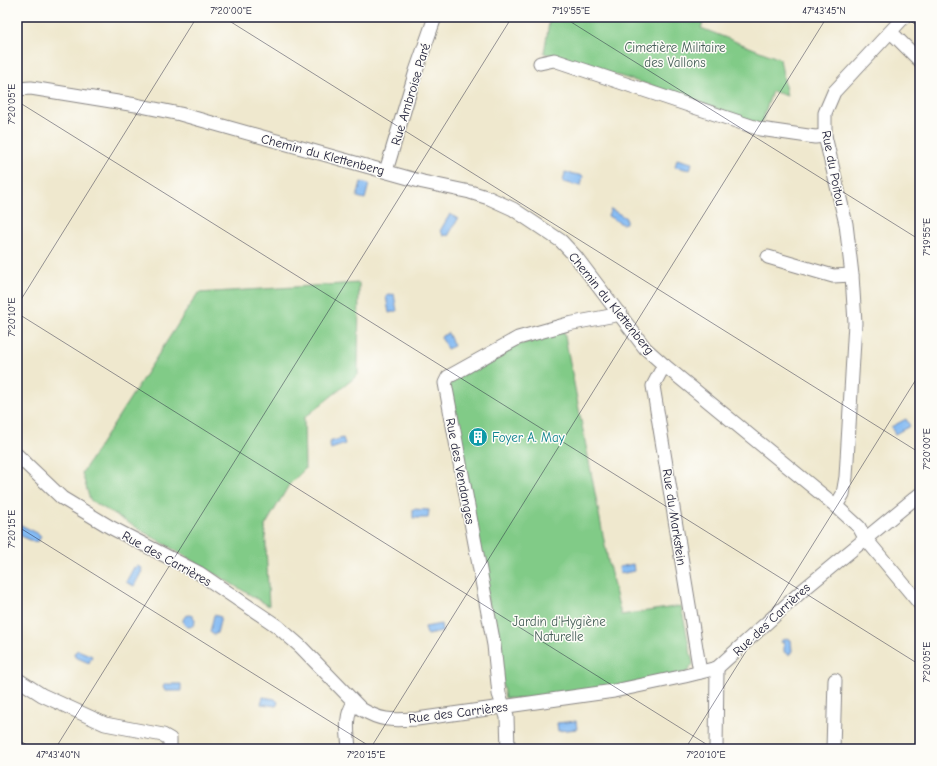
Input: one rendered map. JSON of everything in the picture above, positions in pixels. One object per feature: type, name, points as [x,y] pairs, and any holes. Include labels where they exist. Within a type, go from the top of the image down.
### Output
[{"type":"street","name":"Rue Ambroise Paré","points":[[386,171],[416,71],[435,17]]},
{"type":"street","name":"Rue du Poitou","points":[[836,506],[842,494],[846,477],[855,323],[852,274],[846,224],[825,136],[825,113],[834,92],[904,17]]},
{"type":"street","points":[[891,32],[920,61]]},
{"type":"street","points":[[540,64],[554,60],[760,129],[815,137],[825,136]]},
{"type":"street","name":"Chemin du Klettenberg","points":[[17,89],[31,88],[136,105],[180,114],[424,182],[476,194],[489,198],[512,209],[561,241],[576,257],[621,314],[645,348],[836,506],[859,527],[865,538],[920,604]]},
{"type":"street","points":[[768,257],[833,276],[852,274]]},
{"type":"street","name":"Rue des Vendanges","points":[[508,749],[507,717],[499,694],[494,645],[445,383],[448,377],[518,338],[568,324],[621,314]]},
{"type":"street","name":"Rue du Markstein","points":[[664,365],[653,386],[700,672]]},
{"type":"street","name":"Rue des Carrières","points":[[17,455],[62,498],[110,526],[200,573],[277,626],[300,646],[354,703],[369,714],[387,720],[417,719],[614,691],[717,668],[802,590],[920,494]]},
{"type":"street","points":[[716,749],[717,668]]},
{"type":"street","points":[[17,679],[42,694],[105,724],[163,735],[170,739],[170,749]]},
{"type":"street","points":[[833,749],[835,680]]},
{"type":"street","points":[[348,749],[347,715],[354,703]]},
{"type":"green space","name":"Cimetière Militaire des Vallons","points":[[550,17],[705,17],[701,28],[780,59],[787,96],[772,91],[761,125],[659,88],[544,53]]},
{"type":"green space","points":[[359,283],[358,375],[304,418],[305,469],[289,485],[265,526],[269,606],[90,500],[82,473],[198,293]]},
{"type":"green space","name":"Jardin d'Hygiène Naturelle","points":[[564,331],[608,561],[621,615],[681,606],[693,664],[687,672],[623,686],[526,699],[505,698],[449,385],[460,376],[511,347]]},
{"type":"water","points":[[677,159],[692,163],[690,170],[675,167]]},
{"type":"water","points":[[565,172],[583,176],[581,186],[563,182]]},
{"type":"water","points":[[361,182],[369,184],[365,199],[357,197]]},
{"type":"water","points":[[611,209],[626,218],[626,223],[622,224],[608,216]]},
{"type":"water","points":[[450,214],[458,219],[448,236],[443,236],[440,231]]},
{"type":"water","points":[[394,294],[397,311],[389,313],[386,296]]},
{"type":"water","points":[[448,333],[454,346],[447,349],[441,338]]},
{"type":"water","points":[[906,419],[910,426],[895,434],[891,427]]},
{"type":"water","points":[[343,438],[345,444],[331,449],[329,442]]},
{"type":"water","points":[[413,509],[429,510],[428,518],[413,518]]},
{"type":"water","points":[[21,525],[41,536],[38,542],[34,542],[17,534]]},
{"type":"water","points":[[633,564],[634,571],[620,574],[619,567]]},
{"type":"water","points":[[137,566],[142,568],[142,571],[134,586],[126,582],[134,567],[136,568]]},
{"type":"water","points":[[187,615],[191,615],[195,621],[191,627],[187,627],[183,623],[183,619]]},
{"type":"water","points":[[214,615],[221,617],[217,633],[214,635],[210,632]]},
{"type":"water","points":[[441,624],[442,632],[427,635],[425,627]]},
{"type":"water","points":[[788,638],[791,640],[792,651],[789,655],[784,652],[784,642],[781,642],[783,639]]},
{"type":"water","points":[[78,650],[92,656],[89,663],[75,657],[74,653]]},
{"type":"water","points":[[165,684],[181,684],[181,691],[165,691],[163,687]]},
{"type":"water","points":[[263,697],[275,699],[278,702],[277,705],[261,704]]},
{"type":"water","points":[[576,721],[577,729],[558,731],[557,723]]},
{"type":"place","name":"Foyer A. May","points":[[478,437]]}]
